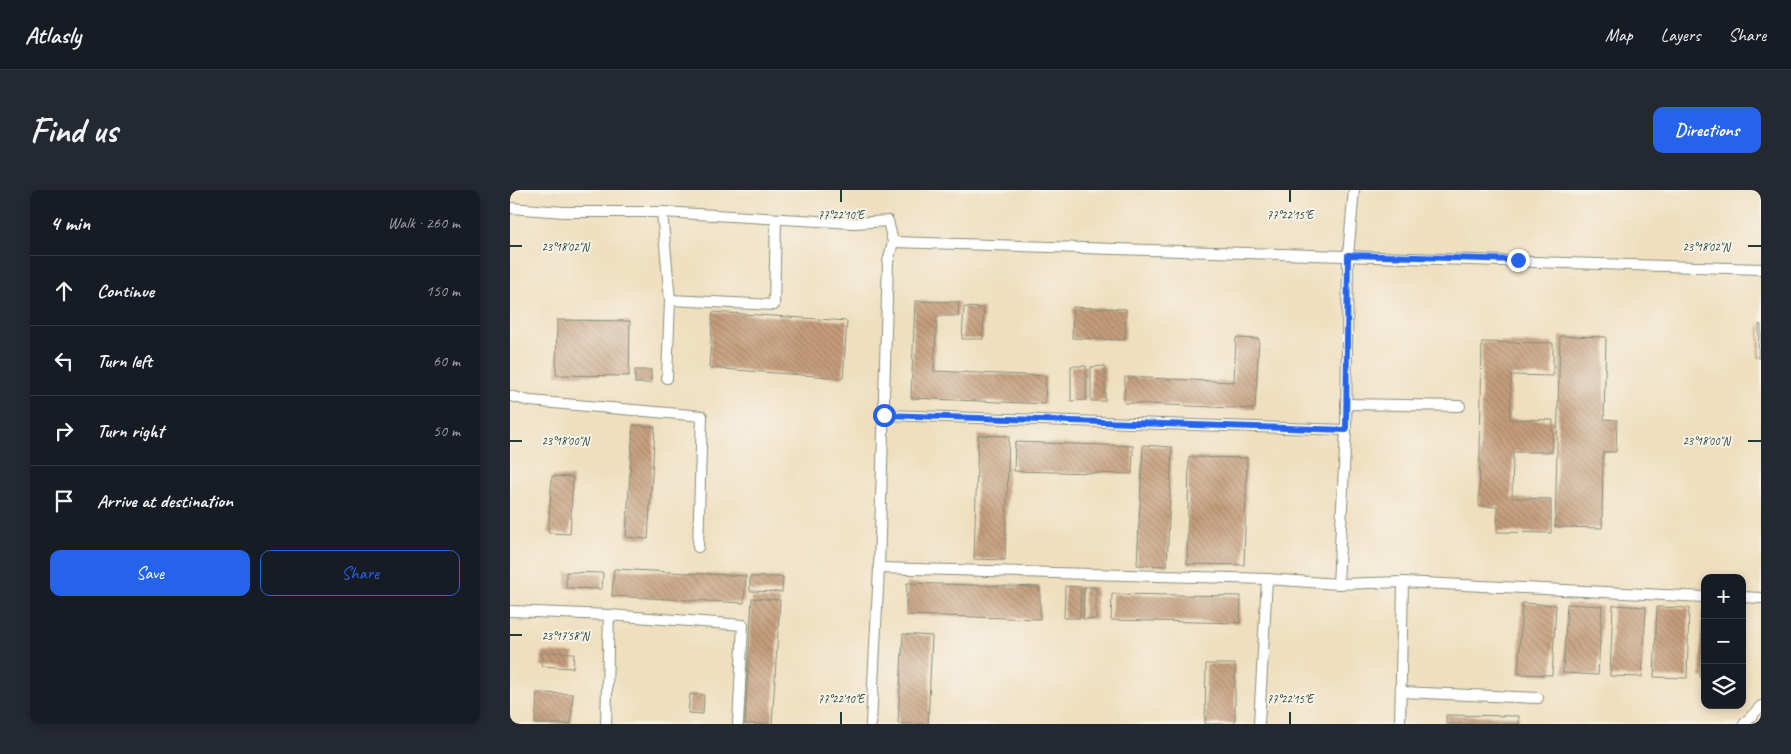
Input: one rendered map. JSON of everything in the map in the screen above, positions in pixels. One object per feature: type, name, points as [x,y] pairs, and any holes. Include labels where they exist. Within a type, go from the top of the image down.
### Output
[{"type":"lane","points":[[1338,584],[1346,430],[1348,255],[1354,190]]},
{"type":"lane","points":[[510,208],[564,212],[662,212],[854,223],[888,222],[893,242],[888,262],[879,568],[871,724]]},
{"type":"lane","points":[[662,212],[670,300],[667,378]]},
{"type":"lane","points":[[670,300],[774,306],[776,220]]},
{"type":"lane","points":[[893,242],[1761,269]]},
{"type":"lane","points":[[510,396],[530,401],[702,416],[698,547]]},
{"type":"lane","points":[[1346,404],[1460,406]]},
{"type":"lane","points":[[884,415],[1346,430]]},
{"type":"lane","points":[[879,568],[1267,579],[1338,584],[1403,582],[1701,597]]},
{"type":"lane","points":[[1258,724],[1267,579]]},
{"type":"lane","points":[[1400,724],[1403,582]]},
{"type":"lane","points":[[1746,597],[1761,598]]},
{"type":"lane","points":[[510,611],[609,615],[742,625],[738,724]]},
{"type":"lane","points":[[606,724],[609,615]]},
{"type":"lane","points":[[1401,692],[1538,698]]},
{"type":"lane","points":[[1744,724],[1761,706]]},
{"type":"building","points":[[915,301],[959,302],[958,316],[937,316],[934,371],[1046,376],[1045,404],[911,398]]},
{"type":"building","points":[[964,307],[984,308],[983,339],[962,339]]},
{"type":"building","points":[[1073,307],[1126,309],[1125,340],[1072,338]]},
{"type":"building","points":[[713,312],[847,321],[843,378],[709,368]]},
{"type":"building","points":[[557,320],[630,321],[629,376],[556,375]]},
{"type":"building","points":[[1759,324],[1761,325],[1761,358],[1758,358]]},
{"type":"building","points":[[1560,336],[1606,337],[1604,419],[1617,420],[1616,452],[1603,452],[1602,528],[1555,527]]},
{"type":"building","points":[[1236,338],[1259,339],[1255,409],[1124,403],[1125,377],[1234,382]]},
{"type":"building","points":[[1482,342],[1553,343],[1553,376],[1511,375],[1510,419],[1553,420],[1552,452],[1513,452],[1512,498],[1551,499],[1551,533],[1497,532],[1498,507],[1479,506]]},
{"type":"building","points":[[1071,366],[1086,366],[1086,400],[1071,401]]},
{"type":"building","points":[[1105,366],[1105,401],[1091,401],[1091,367]]},
{"type":"building","points":[[635,370],[651,370],[651,383],[635,383]]},
{"type":"building","points":[[633,425],[655,427],[648,539],[626,537]]},
{"type":"building","points":[[978,435],[1009,436],[1005,560],[974,559]]},
{"type":"building","points":[[1015,442],[1133,446],[1132,474],[1014,471]]},
{"type":"building","points":[[1143,445],[1172,447],[1167,566],[1137,565]]},
{"type":"building","points":[[1189,457],[1247,458],[1244,565],[1187,564]]},
{"type":"building","points":[[552,476],[573,477],[570,534],[548,533]]},
{"type":"building","points":[[614,569],[746,576],[744,603],[612,596]]},
{"type":"building","points":[[566,572],[603,573],[602,589],[566,588]]},
{"type":"building","points":[[750,577],[783,577],[782,592],[750,591]]},
{"type":"building","points":[[907,583],[1040,587],[1040,619],[906,615]]},
{"type":"building","points":[[1065,586],[1081,587],[1080,618],[1064,618]]},
{"type":"building","points":[[1084,587],[1096,587],[1096,619],[1083,619]]},
{"type":"building","points":[[1112,594],[1241,596],[1240,623],[1111,620]]},
{"type":"building","points":[[752,598],[780,600],[772,724],[745,724]]},
{"type":"building","points":[[1522,603],[1556,605],[1552,675],[1518,674]]},
{"type":"building","points":[[1567,604],[1602,606],[1598,675],[1563,673]]},
{"type":"building","points":[[1613,605],[1646,607],[1642,677],[1610,676]]},
{"type":"building","points":[[1657,607],[1689,608],[1687,678],[1654,677]]},
{"type":"building","points":[[903,634],[932,636],[928,724],[898,724]]},
{"type":"building","points":[[1701,644],[1701,677],[1700,677]]},
{"type":"building","points":[[542,652],[574,653],[573,668],[541,666]]},
{"type":"building","points":[[1206,664],[1235,664],[1235,724],[1205,724]]},
{"type":"building","points":[[537,693],[573,694],[571,724],[535,724]]},
{"type":"building","points":[[690,694],[704,695],[703,714],[688,713]]},
{"type":"building","points":[[1446,715],[1519,716],[1519,724],[1446,724]]},
{"type":"route","points":[[884,415],[1346,430],[1348,255],[1518,260]]}]
